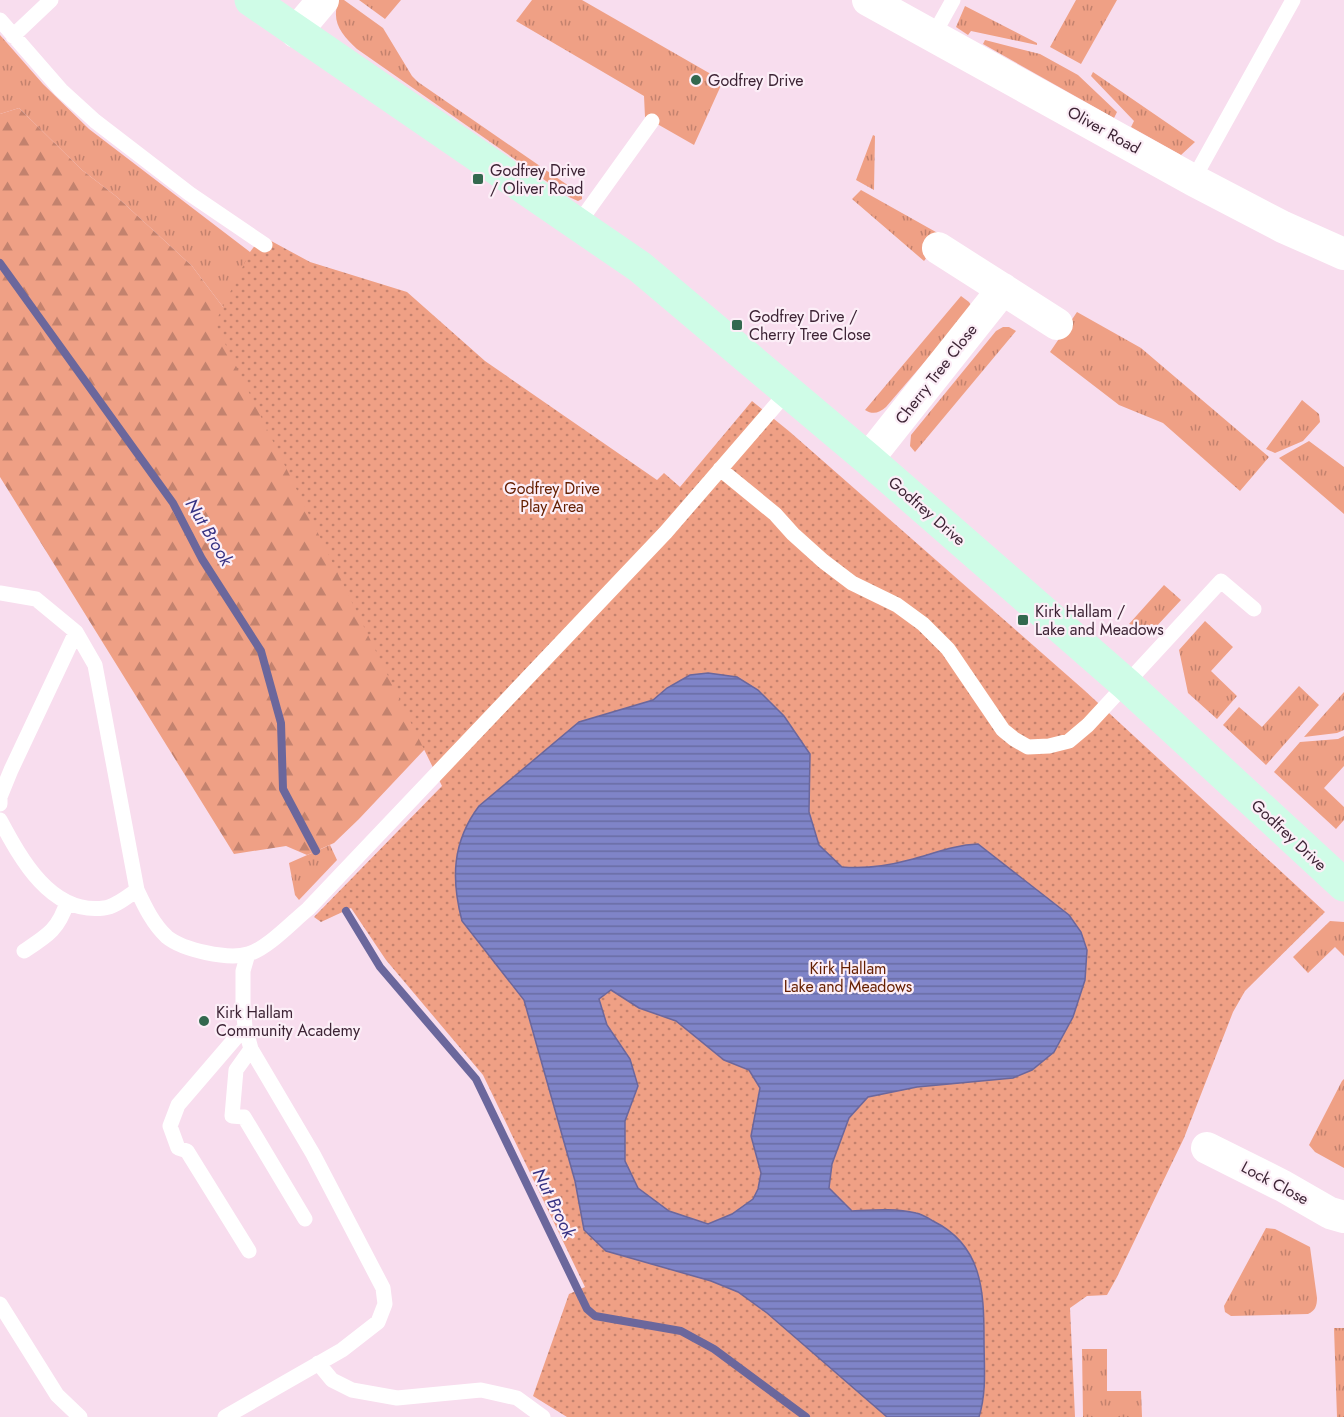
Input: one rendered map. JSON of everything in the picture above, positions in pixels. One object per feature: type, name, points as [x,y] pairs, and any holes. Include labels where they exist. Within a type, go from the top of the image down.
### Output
[{"type":"street","name":"Godfrey Drive","points":[[251,0],[640,267],[868,459],[1127,685],[1344,885]]},
{"type":"street","points":[[296,32],[323,0]]},
{"type":"street","name":"Oliver Road","points":[[867,0],[1193,180],[1344,254]]},
{"type":"street","points":[[938,248],[1057,324]]},
{"type":"street","name":"Cherry Tree Close","points":[[868,459],[1003,289]]},
{"type":"street","name":"Lock Close","points":[[1207,1148],[1330,1212],[1344,1217]]},
{"type":"lane","points":[[13,36],[51,0]]},
{"type":"lane","points":[[933,36],[953,0]]},
{"type":"lane","points":[[1193,180],[1293,0]]},
{"type":"lane","points":[[0,20],[61,90],[95,121],[190,194],[265,245]]},
{"type":"lane","points":[[578,224],[652,121]]},
{"type":"lane","points":[[0,593],[36,599],[76,632],[95,665],[137,890],[148,915],[169,938],[190,948],[218,955],[248,954],[265,945],[308,909],[666,532],[788,391]]},
{"type":"lane","points":[[720,469],[775,514],[823,561],[852,583],[897,605],[923,624],[948,649],[1003,730],[1028,747],[1049,746],[1069,741],[1088,725],[1221,581],[1254,609]]},
{"type":"lane","points":[[0,804],[0,797],[76,632]]},
{"type":"lane","points":[[0,820],[24,863],[43,885],[67,902],[89,908],[107,908],[137,890]]},
{"type":"lane","points":[[24,951],[50,935],[63,916],[67,902]]},
{"type":"lane","points":[[225,1417],[342,1350],[378,1322],[385,1304],[383,1288],[313,1154],[251,1049],[245,1027],[243,971],[248,954]]},
{"type":"lane","points":[[245,1027],[178,1105],[170,1126],[178,1148],[187,1151],[249,1251]]},
{"type":"lane","points":[[251,1049],[236,1070],[232,1116],[244,1117],[305,1219]]},
{"type":"lane","points":[[0,1304],[57,1395],[80,1417]]},
{"type":"lane","points":[[318,1363],[332,1380],[352,1390],[397,1398],[481,1390],[517,1398],[543,1417]]},
{"type":"green space","points":[[339,0],[344,0],[383,28],[418,82],[582,195],[582,199],[578,201],[569,197],[357,49],[339,28],[336,15]]},
{"type":"green space","points":[[359,0],[401,0],[385,19]]},
{"type":"green space","points":[[532,0],[582,0],[723,81],[694,145],[645,117],[644,96],[516,21]]},
{"type":"green space","points":[[1076,0],[1117,0],[1081,64],[1050,47]]},
{"type":"green space","points":[[965,6],[1037,45],[971,31],[968,35],[956,27]]},
{"type":"green space","points":[[0,35],[43,84],[89,129],[250,252],[286,292],[257,352],[192,266],[117,197],[82,170],[19,108],[0,114]]},
{"type":"green space","points":[[985,40],[1040,54],[1078,75],[1117,112],[1114,118],[983,44]]},
{"type":"green space","points":[[1093,72],[1195,142],[1181,155],[1131,127],[1134,121],[1091,76]]},
{"type":"green space","points":[[19,108],[82,170],[117,197],[192,266],[257,352],[457,715],[334,843],[307,855],[286,846],[234,854],[0,477],[0,114]]},
{"type":"green space","points":[[873,135],[875,136],[874,190],[856,180]]},
{"type":"green space","points":[[861,190],[943,236],[924,261],[852,199]]},
{"type":"green space","name":"Kirk Hallam Lake and Meadows","points":[[262,236],[310,262],[407,292],[485,361],[657,480],[664,473],[680,487],[752,401],[1084,690],[1325,912],[1245,991],[1233,1012],[1184,1138],[1117,1277],[1107,1295],[1087,1296],[1070,1308],[1075,1417],[567,1417],[533,1396],[569,1294],[585,1287],[483,1075],[386,960],[351,908],[321,922],[314,917],[442,786],[215,323],[250,252]]},
{"type":"green space","points":[[961,296],[969,302],[970,309],[886,407],[876,413],[865,410]]},
{"type":"green space","points":[[1077,312],[1141,348],[1269,457],[1240,491],[1163,423],[1119,405],[1050,352]]},
{"type":"green space","points":[[1003,327],[1016,331],[915,452],[910,446],[911,435],[996,331]]},
{"type":"green space","points":[[1302,400],[1319,414],[1320,422],[1303,441],[1275,453],[1266,449]]},
{"type":"green space","points":[[1309,441],[1344,467],[1344,514],[1279,458]]},
{"type":"green space","points":[[1164,585],[1181,600],[1154,629],[1129,624]]},
{"type":"green space","points":[[1205,621],[1233,647],[1211,671],[1237,696],[1217,719],[1188,693],[1179,650]]},
{"type":"green space","points":[[1299,686],[1319,705],[1266,765],[1223,725],[1239,707],[1262,727]]},
{"type":"green space","points":[[1344,692],[1344,730],[1304,737]]},
{"type":"green space","points":[[1344,736],[1344,766],[1324,788],[1344,807],[1344,820],[1336,829],[1274,772],[1300,742],[1338,739]]},
{"type":"green space","points":[[330,845],[337,860],[299,900],[295,895],[289,863]]},
{"type":"green space","points":[[1330,921],[1344,922],[1344,956],[1335,947],[1308,973],[1293,957]]},
{"type":"green space","points":[[1344,1079],[1344,1168],[1315,1152],[1309,1145]]},
{"type":"green space","points":[[1266,1228],[1275,1229],[1310,1247],[1317,1303],[1308,1314],[1231,1316],[1225,1312],[1224,1306]]},
{"type":"green space","points":[[1334,1328],[1344,1328],[1344,1417],[1337,1417]]},
{"type":"green space","points":[[1082,1349],[1107,1349],[1107,1391],[1141,1391],[1142,1417],[1083,1417]]},
{"type":"water","points":[[708,673],[737,677],[758,690],[784,716],[810,754],[809,812],[819,845],[842,867],[859,868],[884,865],[978,844],[1069,915],[1081,932],[1087,950],[1085,980],[1073,1017],[1054,1052],[1032,1070],[1013,1078],[917,1087],[868,1097],[849,1118],[832,1164],[829,1188],[852,1211],[892,1210],[920,1214],[949,1231],[962,1243],[971,1256],[981,1286],[984,1321],[983,1398],[979,1417],[887,1417],[767,1313],[738,1292],[711,1281],[606,1251],[584,1230],[575,1181],[524,1000],[462,921],[456,890],[456,861],[463,833],[479,806],[579,722],[653,700],[667,688],[690,675]],"holes":[[[611,990],[639,1008],[676,1021],[724,1060],[749,1070],[760,1088],[751,1136],[761,1173],[758,1189],[753,1199],[732,1214],[708,1224],[669,1211],[638,1188],[625,1161],[625,1121],[638,1086],[630,1059],[607,1025],[599,999]]]},
{"type":"waterway","name":"Nut Brook","points":[[0,263],[173,503],[202,559],[261,651],[281,723],[283,789],[316,851]]},
{"type":"waterway","name":"Nut Brook","points":[[346,911],[380,967],[476,1079],[587,1309],[595,1316],[681,1331],[714,1349],[806,1417]]},
{"type":"place","name":"Godfrey Drive","points":[[696,80]]},
{"type":"place","name":"Godfrey Drive / Oliver Road","points":[[478,179]]},
{"type":"place","name":"Godfrey Drive / Cherry Tree Close","points":[[737,325]]},
{"type":"place","name":"Kirk Hallam / Lake and Meadows","points":[[1023,620]]},
{"type":"place","name":"Kirk Hallam Community Academy","points":[[204,1021]]},
{"type":"park label","name":"Godfrey Drive Play Area","points":[[552,497]]}]
